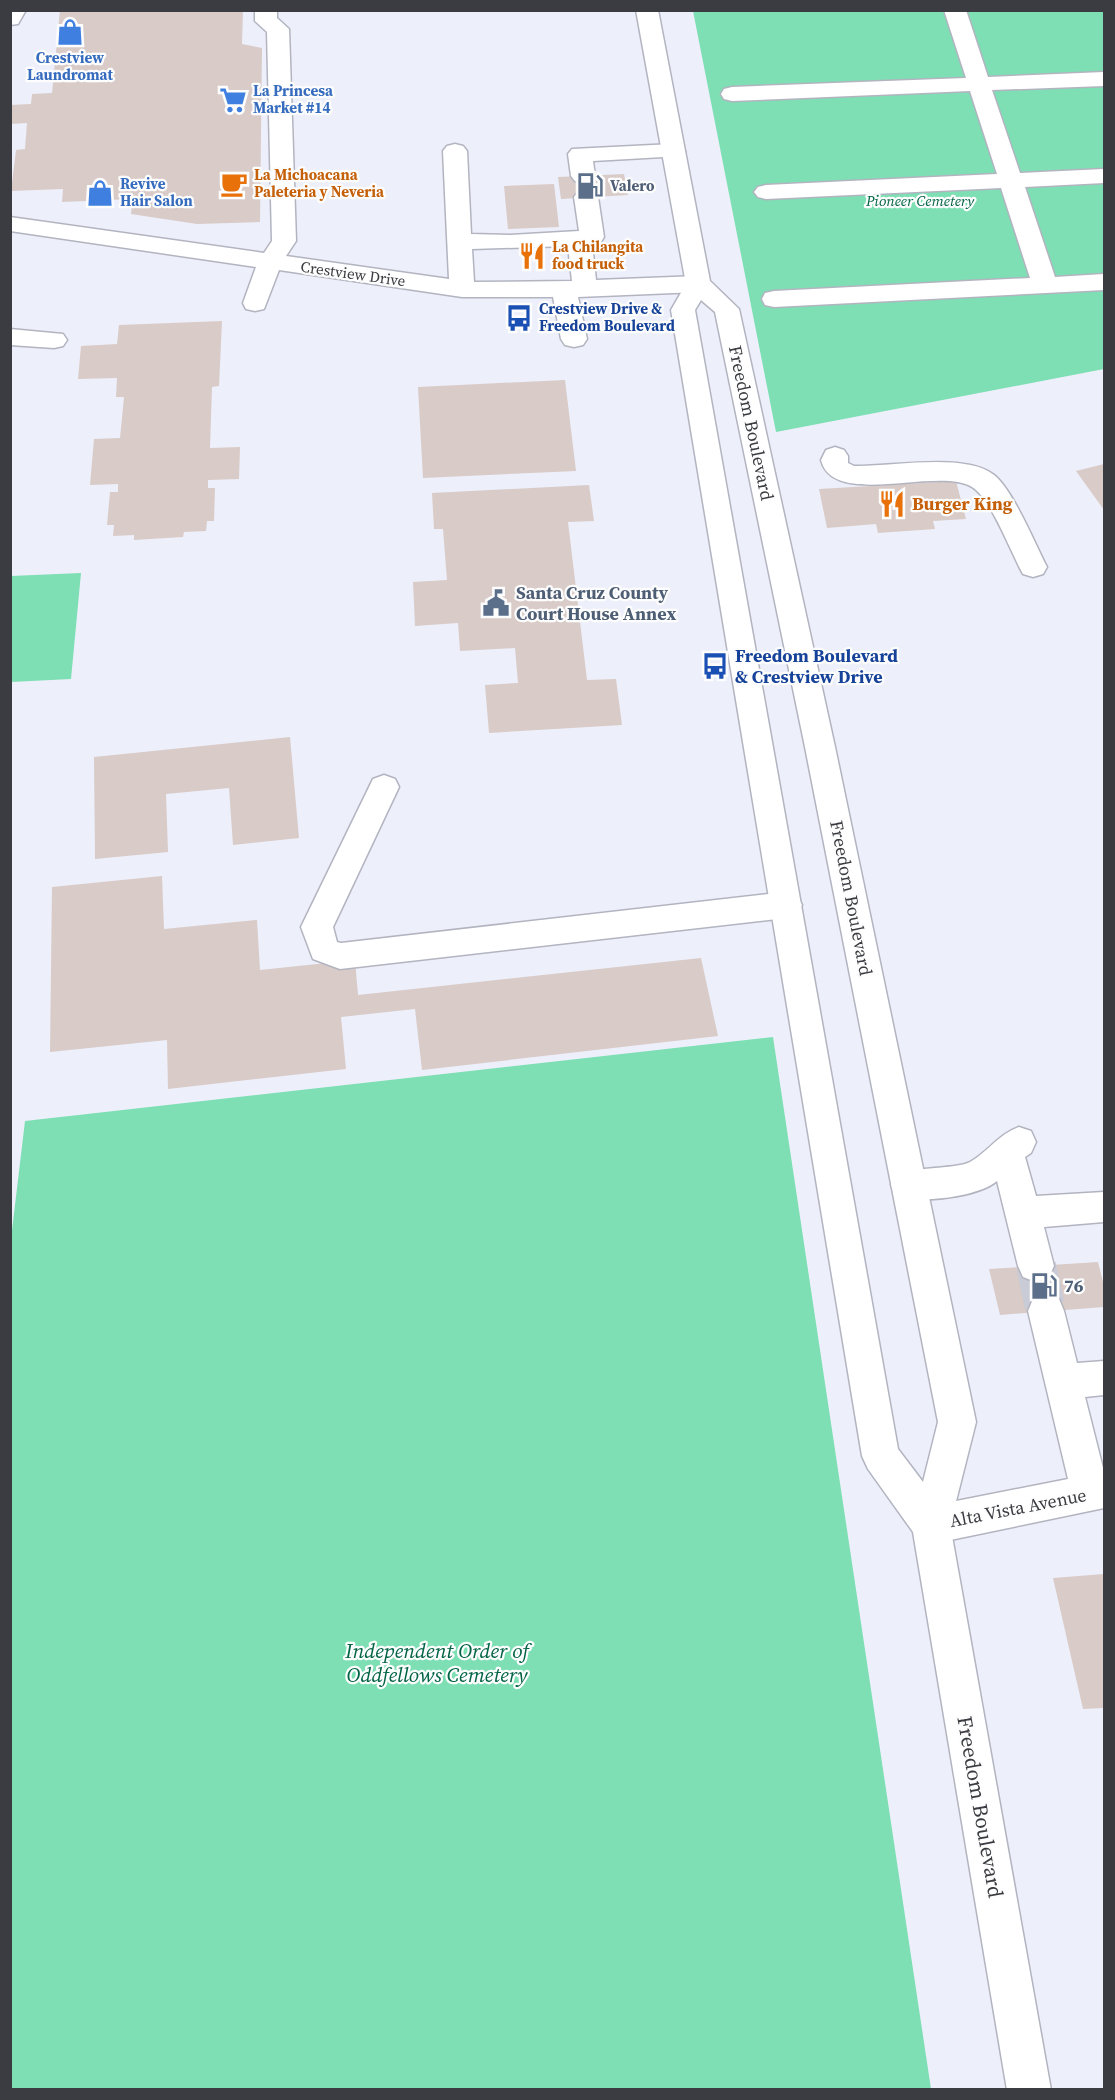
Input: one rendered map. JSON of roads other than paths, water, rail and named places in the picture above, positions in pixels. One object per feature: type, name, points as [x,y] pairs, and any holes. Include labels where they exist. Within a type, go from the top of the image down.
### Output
[{"type":"main road","points":[[10,19],[16,10]]},
{"type":"main road","points":[[255,303],[270,262],[284,241],[278,29],[266,21],[266,10]]},
{"type":"main road","points":[[647,10],[698,284]]},
{"type":"main road","points":[[955,10],[1045,285]]},
{"type":"main road","points":[[732,94],[1104,79]]},
{"type":"main road","points":[[455,150],[462,289]]},
{"type":"main road","points":[[460,241],[510,242],[592,237],[580,154],[674,151]]},
{"type":"main road","points":[[766,192],[1104,176]]},
{"type":"main road","name":"Crestview Drive","points":[[10,225],[462,289],[575,290],[698,284]]},
{"type":"main road","points":[[574,339],[579,238]]},
{"type":"main road","points":[[774,299],[1104,282]]},
{"type":"main road","name":"Freedom Boulevard","points":[[931,1525],[881,1456],[683,310],[698,284],[727,309],[820,747],[957,1422],[931,1525],[1029,2090]]},
{"type":"main road","points":[[10,337],[54,340]]},
{"type":"main road","points":[[835,456],[834,463],[837,468],[853,475],[958,472],[976,475],[990,487],[1032,567]]},
{"type":"main road","points":[[384,787],[317,927],[324,950],[340,956],[786,905]]},
{"type":"main road","points":[[908,1185],[976,1178],[1013,1147],[1022,1213],[1036,1266]]},
{"type":"main road","points":[[1022,1213],[1104,1207]]},
{"type":"main road","points":[[1046,1311],[1064,1382],[1097,1492]]},
{"type":"main road","points":[[1064,1382],[1104,1378]]},
{"type":"main road","name":"Alta Vista Avenue","points":[[931,1525],[1097,1492]]},
{"type":"tunnel","points":[[1036,1266],[1046,1311]]},
{"type":"place","name":"Crestview Laundromat","points":[[70,32]]},
{"type":"place","name":"La Princesa Market #14","points":[[233,100]]},
{"type":"place","name":"La Michoacana Paleteria y Neveria","points":[[234,184]]},
{"type":"place","name":"Valero","points":[[590,186]]},
{"type":"place","name":"Revive Hair Salon","points":[[100,193]]},
{"type":"place","name":"La Chilangita food truck","points":[[532,256]]},
{"type":"place","name":"Crestview Drive & Freedom Boulevard","points":[[519,318]]},
{"type":"place","name":"Burger King","points":[[892,504]]},
{"type":"place","name":"Santa Cruz County Court House Annex","points":[[496,603]]},
{"type":"place","name":"Freedom Boulevard & Crestview Drive","points":[[715,666]]},
{"type":"place","name":"76","points":[[1044,1286]]},
{"type":"park label","name":"Pioneer Cemetery","points":[[920,201]]},
{"type":"park label","name":"Independent Order of Oddfellows Cemetery","points":[[437,1663]]}]
